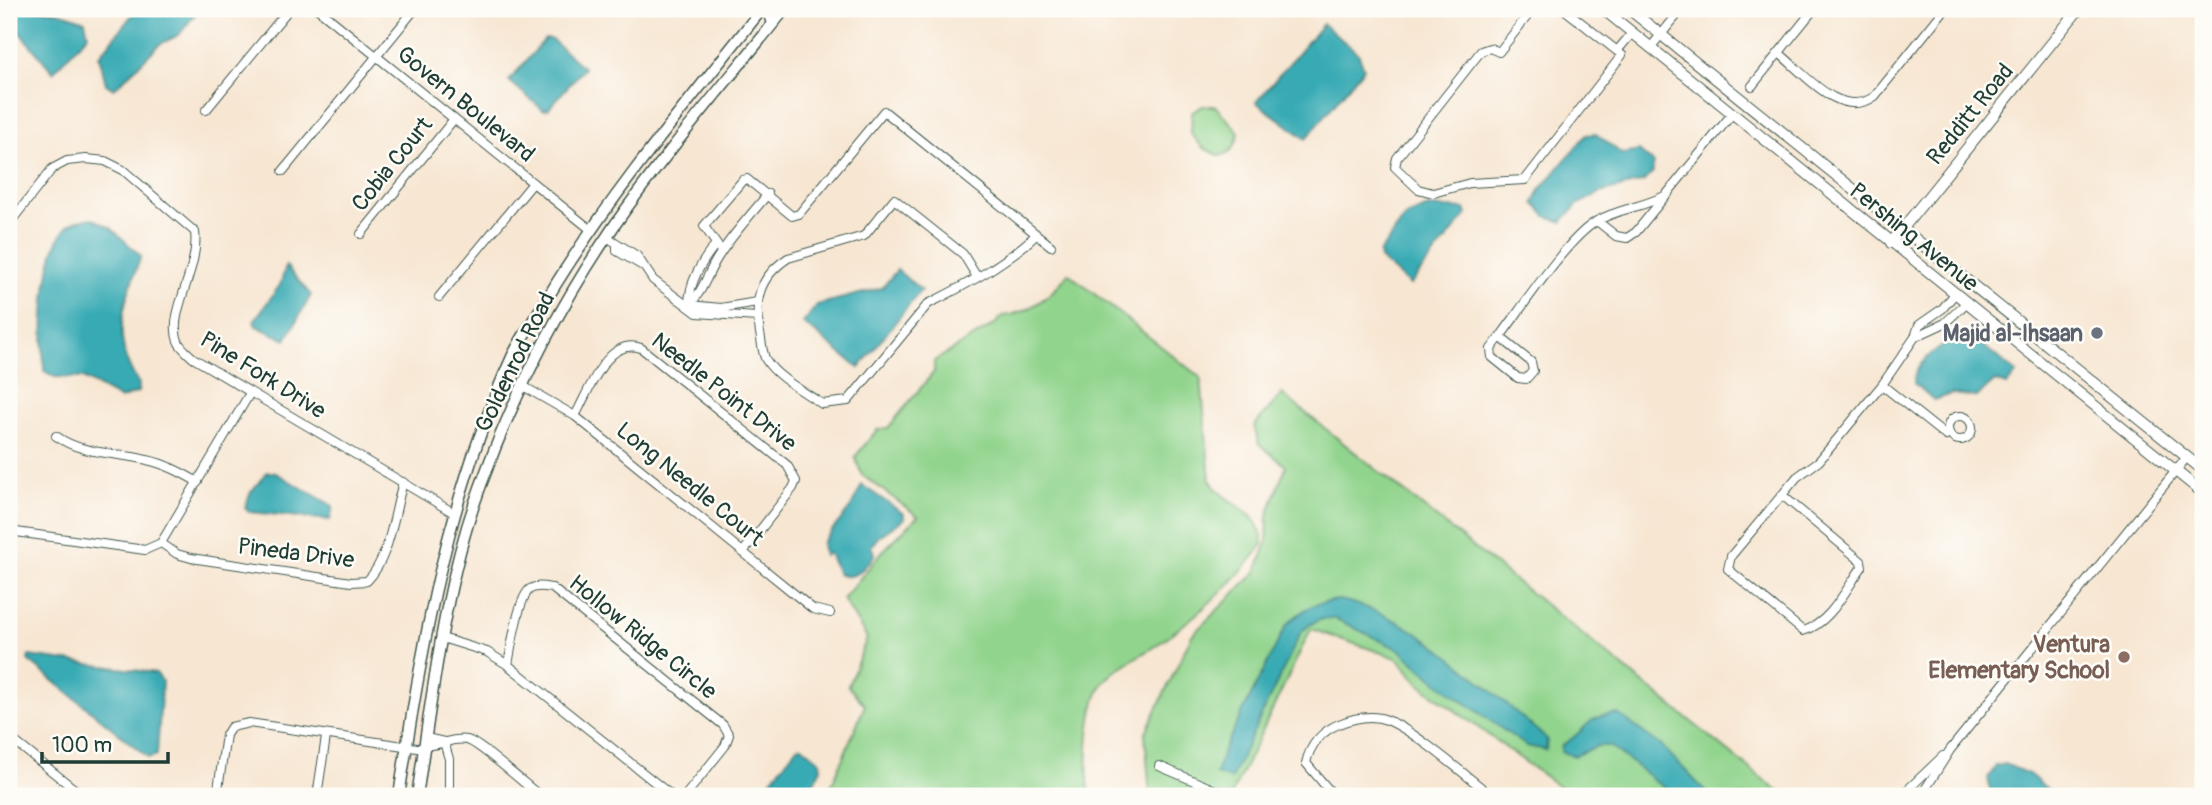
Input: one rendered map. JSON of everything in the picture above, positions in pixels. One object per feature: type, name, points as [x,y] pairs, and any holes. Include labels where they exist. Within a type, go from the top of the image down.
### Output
[{"type":"main road","name":"Goldenrod Road","points":[[399,796],[427,618],[454,513],[471,458],[513,354],[590,229],[762,9]]},
{"type":"main road","points":[[772,9],[770,15],[774,23]]},
{"type":"main road","name":"Goldenrod Road","points":[[417,796],[442,638],[480,485],[523,386],[589,264],[607,237],[785,9]]},
{"type":"main road","points":[[684,135],[693,114],[753,39],[750,24]]},
{"type":"main road","points":[[607,237],[611,200]]},
{"type":"main road","points":[[589,264],[590,229]]},
{"type":"street","points":[[206,110],[289,9]]},
{"type":"street","name":"Govern Boulevard","points":[[318,9],[590,229]]},
{"type":"street","points":[[283,171],[415,9]]},
{"type":"street","points":[[1533,9],[1499,52],[1490,48],[1481,51],[1397,158],[1395,167],[1418,188],[1433,193],[1471,183],[1525,180],[1622,55],[1564,9]]},
{"type":"street","name":"Pershing Avenue","points":[[1603,9],[1965,304],[2203,493]]},
{"type":"street","name":"Pershing Avenue","points":[[1629,9],[2203,470]]},
{"type":"street","points":[[1650,48],[1682,9]]},
{"type":"street","points":[[1752,86],[1814,9]]},
{"type":"street","points":[[1779,53],[1837,101],[1850,105],[1864,104],[1875,96],[1945,9]]},
{"type":"street","name":"Redditt Road","points":[[1891,243],[2079,9]]},
{"type":"street","points":[[1617,51],[1632,33]]},
{"type":"street","points":[[718,248],[704,226],[747,179],[792,216],[799,214],[884,111],[1051,246]]},
{"type":"street","points":[[1597,220],[1616,236],[1626,238],[1636,232],[1732,114]]},
{"type":"street","name":"Cobia Court","points":[[361,234],[454,119]]},
{"type":"street","name":"Pine Fork Drive","points":[[9,224],[52,169],[67,161],[105,160],[123,170],[195,232],[197,250],[178,311],[178,343],[192,358],[454,513]]},
{"type":"street","points":[[439,297],[533,183]]},
{"type":"street","points":[[689,305],[689,291],[697,273],[768,194]]},
{"type":"street","points":[[1500,337],[1531,362],[1533,371],[1526,379],[1518,378],[1492,357],[1491,348],[1582,230],[1617,211],[1654,202],[1668,194]]},
{"type":"street","points":[[977,277],[963,254],[894,199],[864,236],[788,258],[781,263],[757,293],[757,317],[765,358],[773,368],[822,404],[832,405],[848,401],[928,304],[977,277],[1016,255],[1036,236]]},
{"type":"street","points":[[607,237],[637,256],[640,265],[663,289],[694,311],[708,316],[757,317]]},
{"type":"street","points":[[689,305],[699,296],[718,248]]},
{"type":"street","points":[[697,273],[706,277]]},
{"type":"street","points":[[1782,495],[1861,561],[1862,567],[1829,613],[1812,628],[1803,631],[1728,569],[1731,556],[1797,477],[1819,461],[1882,384],[1915,337],[1919,325],[1933,316],[1954,295]]},
{"type":"street","points":[[689,305],[721,308],[757,302]]},
{"type":"street","points":[[1915,337],[1940,326],[1965,304]]},
{"type":"street","points":[[1933,316],[1940,326]]},
{"type":"street","name":"Needle Point Drive","points":[[575,416],[607,360],[618,347],[629,344],[641,348],[793,472],[796,481],[793,488],[743,552]]},
{"type":"street","points":[[1882,384],[1946,436],[1949,433]]},
{"type":"street","name":"Long Needle Court","points":[[523,386],[575,416],[813,609],[830,613]]},
{"type":"street","points":[[9,531],[145,550],[161,543],[250,393]]},
{"type":"street","points":[[56,436],[71,447],[148,460],[172,467],[198,482]]},
{"type":"street","points":[[1921,796],[1950,750],[2187,457]]},
{"type":"street","name":"Pineda Drive","points":[[161,543],[177,554],[191,558],[351,582],[367,581],[376,572],[383,553],[403,482]]},
{"type":"street","name":"Hollow Ridge Circle","points":[[508,665],[522,600],[529,590],[540,586],[552,588],[723,725],[729,735],[725,746],[685,796]]},
{"type":"street","points":[[442,638],[487,652],[508,665],[673,796]]},
{"type":"street","points":[[1334,796],[1306,763],[1313,744],[1331,727],[1349,720],[1369,717],[1387,720],[1492,796]]},
{"type":"street","points":[[217,796],[226,735],[231,727],[249,723],[326,737],[406,747],[425,744],[441,746],[444,742],[470,740],[540,796]]},
{"type":"street","points":[[9,737],[83,796]]},
{"type":"street","points":[[317,796],[326,737]]},
{"type":"street","points":[[444,742],[449,759],[449,796]]},
{"type":"street","points":[[1901,796],[1950,750]]},
{"type":"street","points":[[1159,766],[1229,796]]},
{"type":"green space","points":[[1203,106],[1215,106],[1239,132],[1234,147],[1220,156],[1203,148],[1191,134],[1192,112]]},
{"type":"green space","points":[[1068,273],[1201,378],[1210,480],[1224,496],[1255,521],[1263,544],[1228,585],[1201,610],[1158,644],[1120,668],[1102,685],[1093,709],[1088,740],[1090,796],[827,796],[865,705],[848,686],[867,638],[843,599],[881,553],[918,516],[862,475],[855,457],[877,430],[888,428],[934,372],[934,361],[995,324],[1002,316],[1021,312],[1040,302]]},
{"type":"green space","points":[[1282,394],[1784,796],[1564,796],[1566,792],[1419,684],[1397,658],[1311,629],[1231,796],[1150,796],[1145,734],[1192,635],[1256,572],[1267,542],[1268,515],[1286,466],[1259,444],[1254,426]]},
{"type":"water","points":[[9,9],[48,10],[66,14],[85,21],[88,35],[53,72],[9,20]]},
{"type":"water","points":[[137,9],[194,9],[196,13],[179,35],[160,44],[114,89],[106,84],[99,56]]},
{"type":"water","points":[[1323,24],[1358,53],[1364,68],[1306,139],[1256,102]]},
{"type":"water","points":[[545,39],[551,39],[584,68],[548,109],[543,110],[509,81]]},
{"type":"water","points":[[1596,134],[1622,154],[1639,151],[1653,163],[1653,172],[1645,181],[1600,193],[1577,205],[1562,222],[1546,216],[1534,203],[1540,190],[1586,135]]},
{"type":"water","points":[[1428,207],[1465,209],[1467,214],[1410,285],[1380,259],[1379,253],[1406,216]]},
{"type":"water","points":[[92,218],[111,228],[141,256],[122,321],[124,351],[139,384],[138,392],[121,399],[83,378],[55,377],[44,371],[45,296],[53,256],[59,239],[69,225]]},
{"type":"water","points":[[286,266],[311,295],[286,340],[256,326],[254,321],[280,285]]},
{"type":"water","points":[[897,270],[921,290],[859,368],[803,323],[817,305],[882,288]]},
{"type":"water","points":[[1966,332],[2017,373],[2006,385],[1995,381],[1977,397],[1952,394],[1934,400],[1914,383],[1915,374],[1925,359]]},
{"type":"water","points":[[267,472],[274,472],[333,506],[330,520],[250,512],[245,508],[250,493]]},
{"type":"water","points":[[862,485],[904,514],[904,519],[878,537],[871,547],[875,554],[863,568],[855,575],[844,576],[838,574],[829,553],[824,556],[822,543],[851,507]]},
{"type":"water","points":[[1340,600],[1397,621],[1424,638],[1476,677],[1547,739],[1546,750],[1527,746],[1513,737],[1439,684],[1400,650],[1336,619],[1326,619],[1313,623],[1301,632],[1231,779],[1216,774],[1223,751],[1286,626],[1310,607]]},
{"type":"water","points":[[29,656],[156,673],[162,681],[157,755],[149,758],[28,660]]},
{"type":"water","points":[[1618,714],[1662,746],[1710,796],[1675,796],[1610,746],[1597,746],[1575,756],[1561,752],[1562,745],[1598,717]]},
{"type":"water","points":[[802,746],[820,761],[821,768],[807,796],[759,796],[797,747]]},
{"type":"water","points":[[2005,764],[2029,774],[2056,796],[1991,796],[1988,778],[1996,766]]},
{"type":"place","name":"Majid al-Ihsaan","points":[[2097,333]]},
{"type":"place","name":"Ventura Elementary School","points":[[2124,657]]}]
